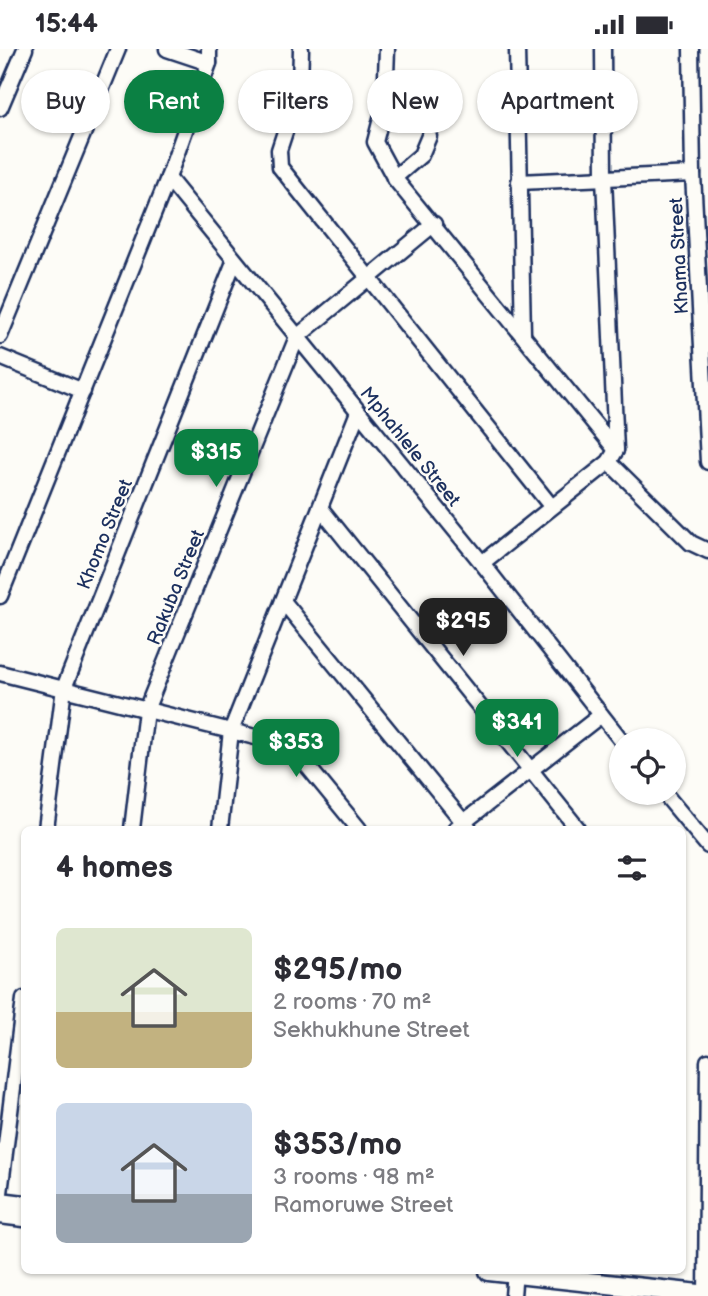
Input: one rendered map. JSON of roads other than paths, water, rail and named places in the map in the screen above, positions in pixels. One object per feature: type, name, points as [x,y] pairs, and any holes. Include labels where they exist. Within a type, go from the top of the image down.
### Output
[{"type":"main road","points":[[0,1202],[21,1205]]},
{"type":"main road","points":[[0,1214],[21,1217]]},
{"type":"main road","points":[[568,1274],[616,1276],[707,1289]]},
{"type":"street","points":[[0,108],[5,81],[25,49]]},
{"type":"street","points":[[0,336],[118,49]]},
{"type":"street","points":[[0,596],[168,178],[209,56],[167,49]]},
{"type":"street","points":[[301,49],[300,86],[279,150],[281,167],[551,506]]},
{"type":"street","points":[[387,49],[385,103],[375,142],[394,178],[595,425],[612,456],[691,543],[708,551]]},
{"type":"street","points":[[517,49],[523,334]]},
{"type":"street","points":[[482,563],[612,456],[615,420],[604,178],[603,49]]},
{"type":"street","name":"Khama Street","points":[[691,49],[693,174],[708,462]]},
{"type":"street","points":[[394,178],[421,155],[429,136]]},
{"type":"street","points":[[519,182],[693,174]]},
{"type":"street","name":"Mphahlele Street","points":[[168,178],[482,563],[611,728]]},
{"type":"street","name":"Rakuba Street","points":[[132,826],[146,710],[297,337],[434,224]]},
{"type":"street","name":"Khomo Street","points":[[46,826],[64,688],[234,262]]},
{"type":"street","points":[[0,357],[83,391]]},
{"type":"street","points":[[220,826],[231,731],[358,412]]},
{"type":"street","points":[[595,425],[615,420]]},
{"type":"street","points":[[321,509],[576,826]]},
{"type":"street","points":[[283,601],[462,826]]},
{"type":"street","points":[[0,673],[283,744],[293,750],[356,826]]},
{"type":"street","points":[[464,826],[600,715]]},
{"type":"street","points":[[674,805],[708,846]]},
{"type":"street","points":[[0,1193],[21,1023]]},
{"type":"street","points":[[707,1289],[708,1061]]},
{"type":"street","points":[[513,1296],[519,1274]]}]
